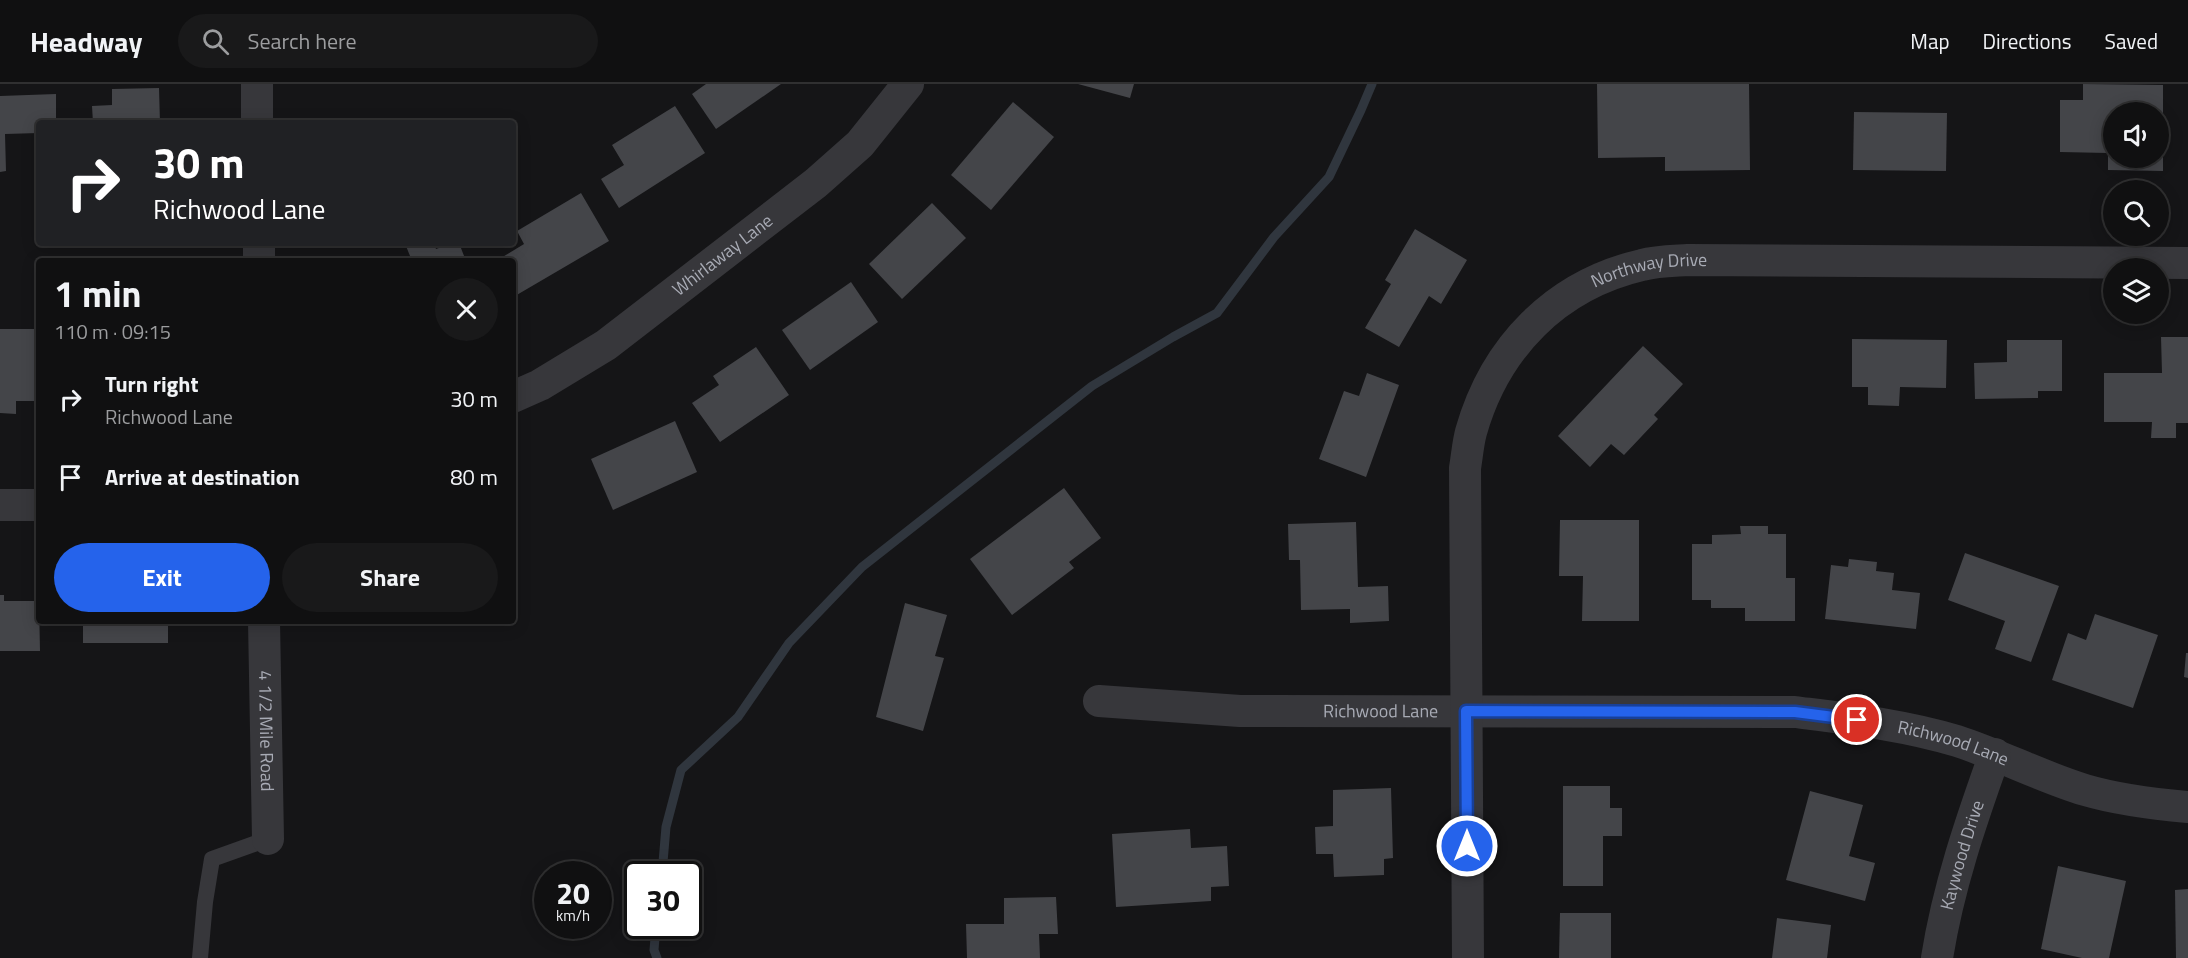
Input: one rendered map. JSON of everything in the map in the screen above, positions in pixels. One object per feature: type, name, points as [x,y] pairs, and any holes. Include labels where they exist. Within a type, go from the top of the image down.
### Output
[{"type":"street","points":[[257,84],[257,120]]},
{"type":"street","name":"Whirlaway Lane","points":[[516,396],[540,385],[606,345],[816,183],[860,144],[908,84]]},
{"type":"street","name":"Northway Drive","points":[[1468,958],[1466,468],[1470,434],[1485,392],[1507,353],[1532,324],[1567,296],[1602,277],[1644,264],[1688,260],[2188,262]]},
{"type":"street","points":[[0,505],[36,505]]},
{"type":"street","name":"4 1/2 Mile Road","points":[[264,624],[268,839]]},
{"type":"street","name":"Richwood Lane","points":[[1099,701],[1240,711],[1795,712],[1877,722],[1954,740],[2084,790],[2143,803],[2188,807]]},
{"type":"street","name":"Kaywood Drive","points":[[1937,958],[1942,927],[1965,837],[1995,754]]},
{"type":"lane","points":[[200,958],[212,859],[268,839]]},
{"type":"building","points":[[706,84],[781,84],[716,129],[692,94]]},
{"type":"building","points":[[1078,84],[1134,84],[1130,98]]},
{"type":"building","points":[[1597,84],[1749,84],[1750,170],[1665,171],[1665,157],[1598,158]]},
{"type":"building","points":[[2083,84],[2163,85],[2163,102],[2103,102],[2103,153],[2060,152],[2060,100],[2083,100]]},
{"type":"building","points":[[159,88],[160,120],[93,120],[92,106],[112,105],[112,89]]},
{"type":"building","points":[[56,94],[56,120],[36,120],[36,133],[5,134],[6,171],[0,172],[0,96]]},
{"type":"building","points":[[1013,102],[1054,137],[991,210],[951,175]]},
{"type":"building","points":[[675,106],[705,153],[619,208],[601,179],[624,165],[612,145]]},
{"type":"building","points":[[1854,112],[1947,113],[1946,171],[1853,170]]},
{"type":"building","points":[[2108,168],[2163,168],[2163,171],[2108,170]]},
{"type":"building","points":[[581,193],[609,241],[516,295],[516,258],[501,258],[524,244],[517,231]]},
{"type":"building","points":[[932,203],[966,238],[902,299],[869,264]]},
{"type":"building","points":[[1415,229],[1467,260],[1441,304],[1429,296],[1399,347],[1365,328],[1391,284],[1385,280]]},
{"type":"building","points":[[406,246],[435,246],[436,249],[444,246],[460,246],[465,258],[411,258]]},
{"type":"building","points":[[851,282],[878,322],[810,370],[782,330]]},
{"type":"building","points":[[0,329],[36,329],[36,401],[16,401],[16,414],[0,413]]},
{"type":"building","points":[[2161,337],[2188,337],[2188,423],[2176,423],[2176,438],[2151,438],[2152,422],[2104,422],[2104,373],[2162,373]]},
{"type":"building","points":[[1852,339],[1947,340],[1946,388],[1900,387],[1899,406],[1868,405],[1868,387],[1852,387]]},
{"type":"building","points":[[2007,340],[2062,340],[2062,391],[2038,391],[2038,398],[1975,399],[1974,363],[2007,362]]},
{"type":"building","points":[[1643,346],[1683,384],[1654,415],[1658,419],[1624,455],[1611,444],[1590,467],[1558,436]]},
{"type":"building","points":[[756,347],[789,395],[720,442],[692,403],[719,385],[713,376]]},
{"type":"building","points":[[1367,373],[1399,385],[1366,477],[1319,459],[1344,391],[1359,396]]},
{"type":"building","points":[[675,421],[697,472],[613,510],[591,459]]},
{"type":"building","points":[[1064,488],[1101,538],[1069,562],[1074,568],[1012,615],[970,559]]},
{"type":"building","points":[[1560,520],[1639,520],[1639,621],[1582,621],[1583,576],[1559,576]]},
{"type":"building","points":[[1356,522],[1358,587],[1388,586],[1389,621],[1350,623],[1350,609],[1301,610],[1300,560],[1289,560],[1288,524]]},
{"type":"building","points":[[1740,526],[1768,526],[1768,534],[1786,534],[1786,578],[1795,578],[1795,621],[1745,621],[1745,608],[1711,608],[1711,600],[1692,600],[1692,544],[1712,544],[1712,535],[1741,534]]},
{"type":"building","points":[[1965,553],[2059,586],[2031,662],[1995,649],[2005,621],[1948,600]]},
{"type":"building","points":[[1849,559],[1877,562],[1876,571],[1894,573],[1892,590],[1920,593],[1916,629],[1825,619],[1831,565],[1848,567]]},
{"type":"building","points":[[0,595],[4,595],[4,601],[36,601],[36,624],[39,624],[40,651],[0,651]]},
{"type":"building","points":[[905,603],[947,615],[935,656],[944,658],[923,731],[876,717]]},
{"type":"building","points":[[2095,614],[2158,635],[2133,708],[2052,680],[2068,633],[2086,640]]},
{"type":"building","points":[[83,624],[168,624],[168,643],[83,643]]},
{"type":"building","points":[[2186,653],[2188,653],[2188,678],[2184,677]]},
{"type":"building","points":[[1563,786],[1610,786],[1610,808],[1622,808],[1622,836],[1603,836],[1603,886],[1563,886]]},
{"type":"building","points":[[1391,788],[1393,858],[1384,859],[1384,875],[1334,877],[1333,854],[1316,854],[1315,827],[1333,826],[1333,790]]},
{"type":"building","points":[[1810,791],[1863,805],[1849,856],[1875,863],[1865,901],[1786,880]]},
{"type":"building","points":[[1190,829],[1191,848],[1227,846],[1229,886],[1211,887],[1211,901],[1116,907],[1112,834]]},
{"type":"building","points":[[2058,866],[2126,881],[2109,958],[2082,958],[2041,949]]},
{"type":"building","points":[[2188,889],[2188,958],[2176,958],[2175,890]]},
{"type":"building","points":[[1056,897],[1058,934],[1039,934],[1040,958],[967,958],[966,924],[1004,924],[1004,898]]},
{"type":"building","points":[[1560,913],[1611,913],[1611,958],[1559,958]]},
{"type":"building","points":[[1777,918],[1831,925],[1827,958],[1772,958]]},
{"type":"waterway","points":[[663,861],[666,827],[681,770],[738,717],[789,643],[862,567],[1092,386],[1217,313],[1274,237],[1329,177],[1372,84]]},
{"type":"waterway","points":[[655,939],[654,950],[657,958]]},
{"type":"route","points":[[1467,846],[1466,711],[1795,712],[1857,720]]}]
